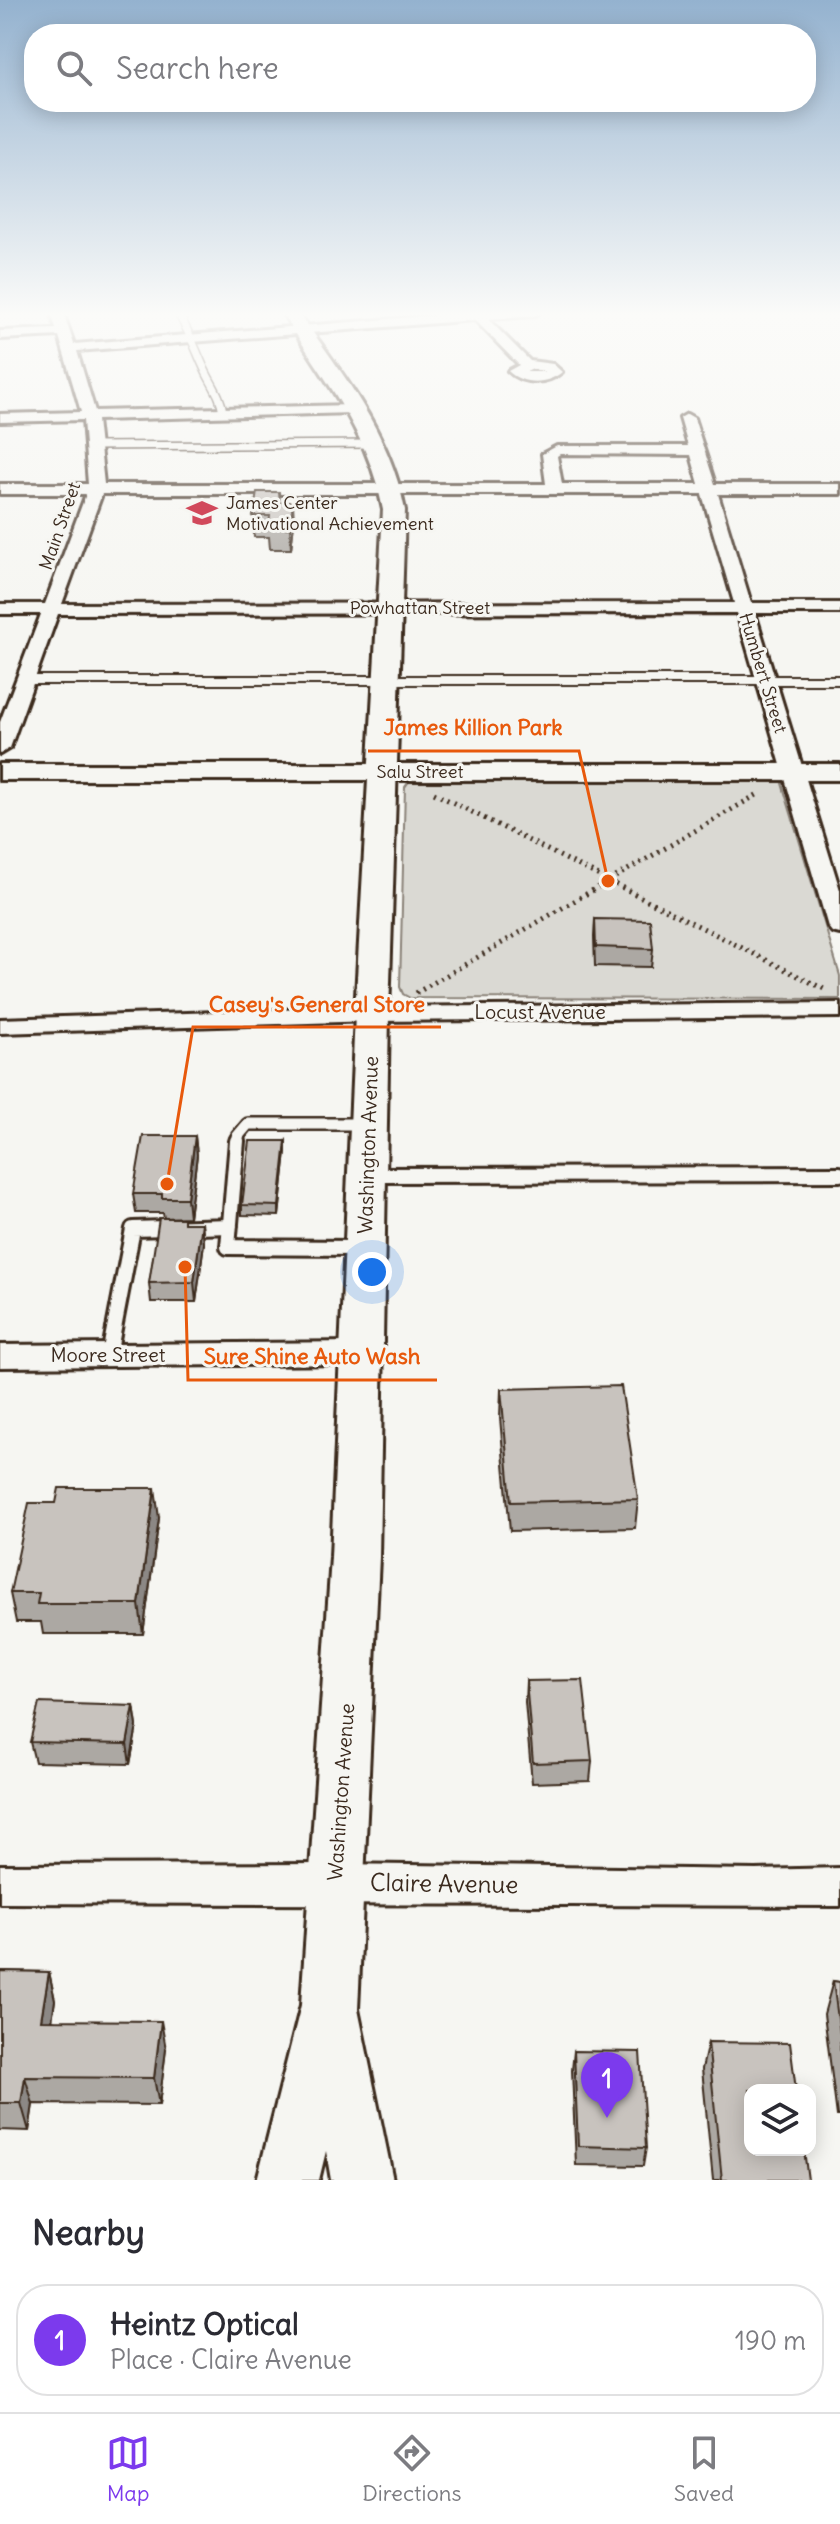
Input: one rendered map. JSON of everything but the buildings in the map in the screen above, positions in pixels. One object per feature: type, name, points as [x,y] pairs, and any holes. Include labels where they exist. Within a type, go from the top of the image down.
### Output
[{"type":"main road","name":"Washington Avenue","points":[[288,2180],[330,2005],[355,1557],[372,1014],[394,543],[391,489],[373,444],[356,414]]},
{"type":"main road","name":"Washington Avenue","points":[[330,2005],[362,2180]]},
{"type":"street","name":"Main Street","points":[[0,748],[96,489],[94,446],[87,414]]},
{"type":"street","points":[[0,418],[176,414]]},
{"type":"street","name":"Humbert Street","points":[[687,418],[840,927]]},
{"type":"street","points":[[555,489],[549,454],[557,450],[697,451]]},
{"type":"street","points":[[0,489],[840,489]]},
{"type":"street","name":"Powhattan Street","points":[[0,609],[840,608]]},
{"type":"street","name":"Salu Street","points":[[0,772],[840,772]]},
{"type":"street","name":"Locust Avenue","points":[[0,1026],[837,1002]]},
{"type":"street","name":"Moore Street","points":[[0,1356],[360,1353]]},
{"type":"street","name":"Claire Avenue","points":[[0,1884],[840,1887]]},
{"type":"lane","points":[[94,446],[373,444]]},
{"type":"lane","points":[[26,680],[840,680]]},
{"type":"lane","points":[[364,1248],[228,1247],[237,1137],[248,1124],[368,1124]]},
{"type":"lane","points":[[366,1175],[840,1174]]},
{"type":"lane","points":[[109,1355],[133,1229],[230,1226]]},
{"type":"path","points":[[422,787],[608,880],[837,1002]]},
{"type":"path","points":[[416,993],[762,791]]},
{"type":"shaded area","points":[[410,780],[781,780],[840,976],[840,999],[410,998],[403,994],[400,987],[405,787]]},
{"type":"place","name":"James Center Motivational Achievement","points":[[202,513]]},
{"type":"place","name":"James Killion Park","points":[[608,881]]},
{"type":"place","name":"Casey's General Store","points":[[167,1184]]},
{"type":"place","name":"Sure Shine Auto Wash","points":[[185,1267]]},
{"type":"place","name":"Heintz Optical","points":[[607,2118]]}]
